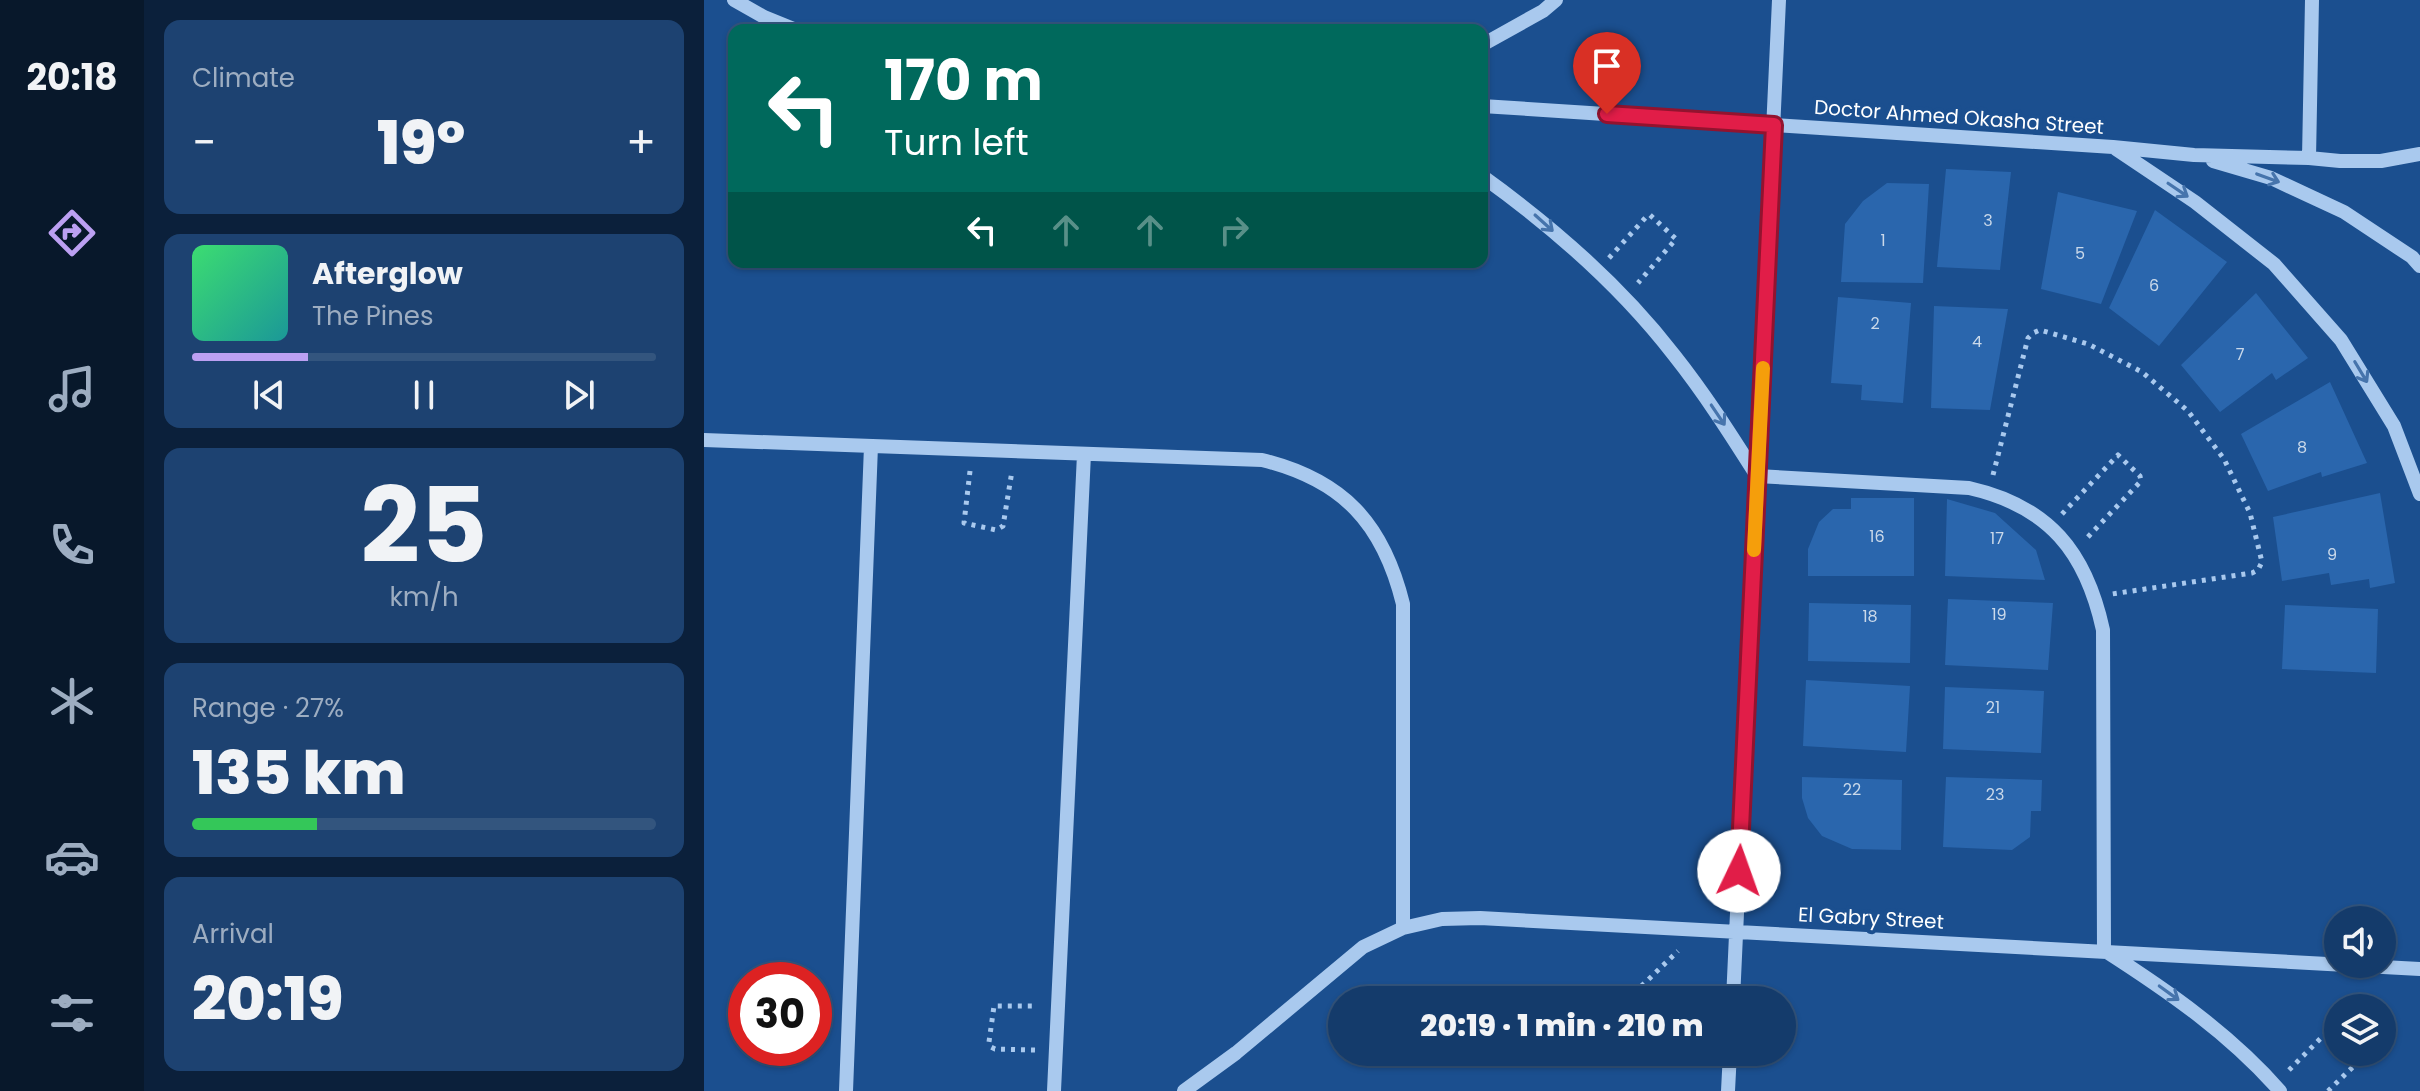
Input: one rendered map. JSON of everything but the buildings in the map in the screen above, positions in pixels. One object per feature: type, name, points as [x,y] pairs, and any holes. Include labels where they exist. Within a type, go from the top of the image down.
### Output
[{"type":"street","points":[[734,0],[781,24]]},
{"type":"street","points":[[1488,42],[1543,11],[1556,0]]},
{"type":"street","points":[[1734,986],[1779,0]]},
{"type":"street","points":[[2309,158],[2312,0]]},
{"type":"street","name":"Doctor Ahmed Okasha Street","points":[[1488,106],[2113,147],[2194,155],[2381,161],[2420,154]]},
{"type":"street","points":[[2113,147],[2195,202],[2274,264],[2341,340],[2394,426],[2420,494]]},
{"type":"street","name":"Doctor Ahmed Okasha Street","points":[[2194,155],[2271,178],[2344,212],[2412,257],[2420,266]]},
{"type":"street","points":[[1488,180],[1532,212],[1625,298],[1673,354],[1717,413],[1757,476]]},
{"type":"street","points":[[704,440],[1262,460],[1292,467],[1345,498],[1366,520],[1383,546],[1396,573],[1403,604],[1403,928]]},
{"type":"street","points":[[846,1091],[871,446]]},
{"type":"street","points":[[1054,1091],[1084,454]]},
{"type":"street","points":[[1757,476],[1969,488],[2021,506],[2050,526],[2073,552],[2096,596],[2103,630],[2104,950],[2165,989],[2222,1034],[2277,1088]]},
{"type":"street","name":"El Gabry Street","points":[[1184,1091],[1236,1053],[1363,947],[1403,928],[1442,919],[1480,918],[1700,929],[2420,969]]},
{"type":"street","points":[[1728,1091],[1729,1066]]},
{"type":"path","points":[[1598,271],[1649,215],[1675,237],[1675,241],[1625,298]]},
{"type":"path","points":[[1988,493],[2028,338],[2040,330],[2088,344],[2142,372],[2188,411],[2224,459],[2250,513],[2262,562],[2258,570],[2252,573],[2096,596]]},
{"type":"path","points":[[973,450],[964,523],[996,530],[1003,526],[1015,451]]},
{"type":"path","points":[[2050,526],[2118,455],[2140,476],[2141,481],[2073,552]]},
{"type":"path","points":[[1641,986],[1700,929]]},
{"type":"path","points":[[1056,1051],[995,1049],[989,1042],[991,1010],[994,1006],[1058,1007]]},
{"type":"path","points":[[2277,1088],[2324,1035]]},
{"type":"path","points":[[2328,1091],[2354,1066]]},
{"type":"slow traffic","points":[[1754,550],[1763,368]]},
{"type":"route","points":[[1607,114],[1774,125],[1739,871]]}]
